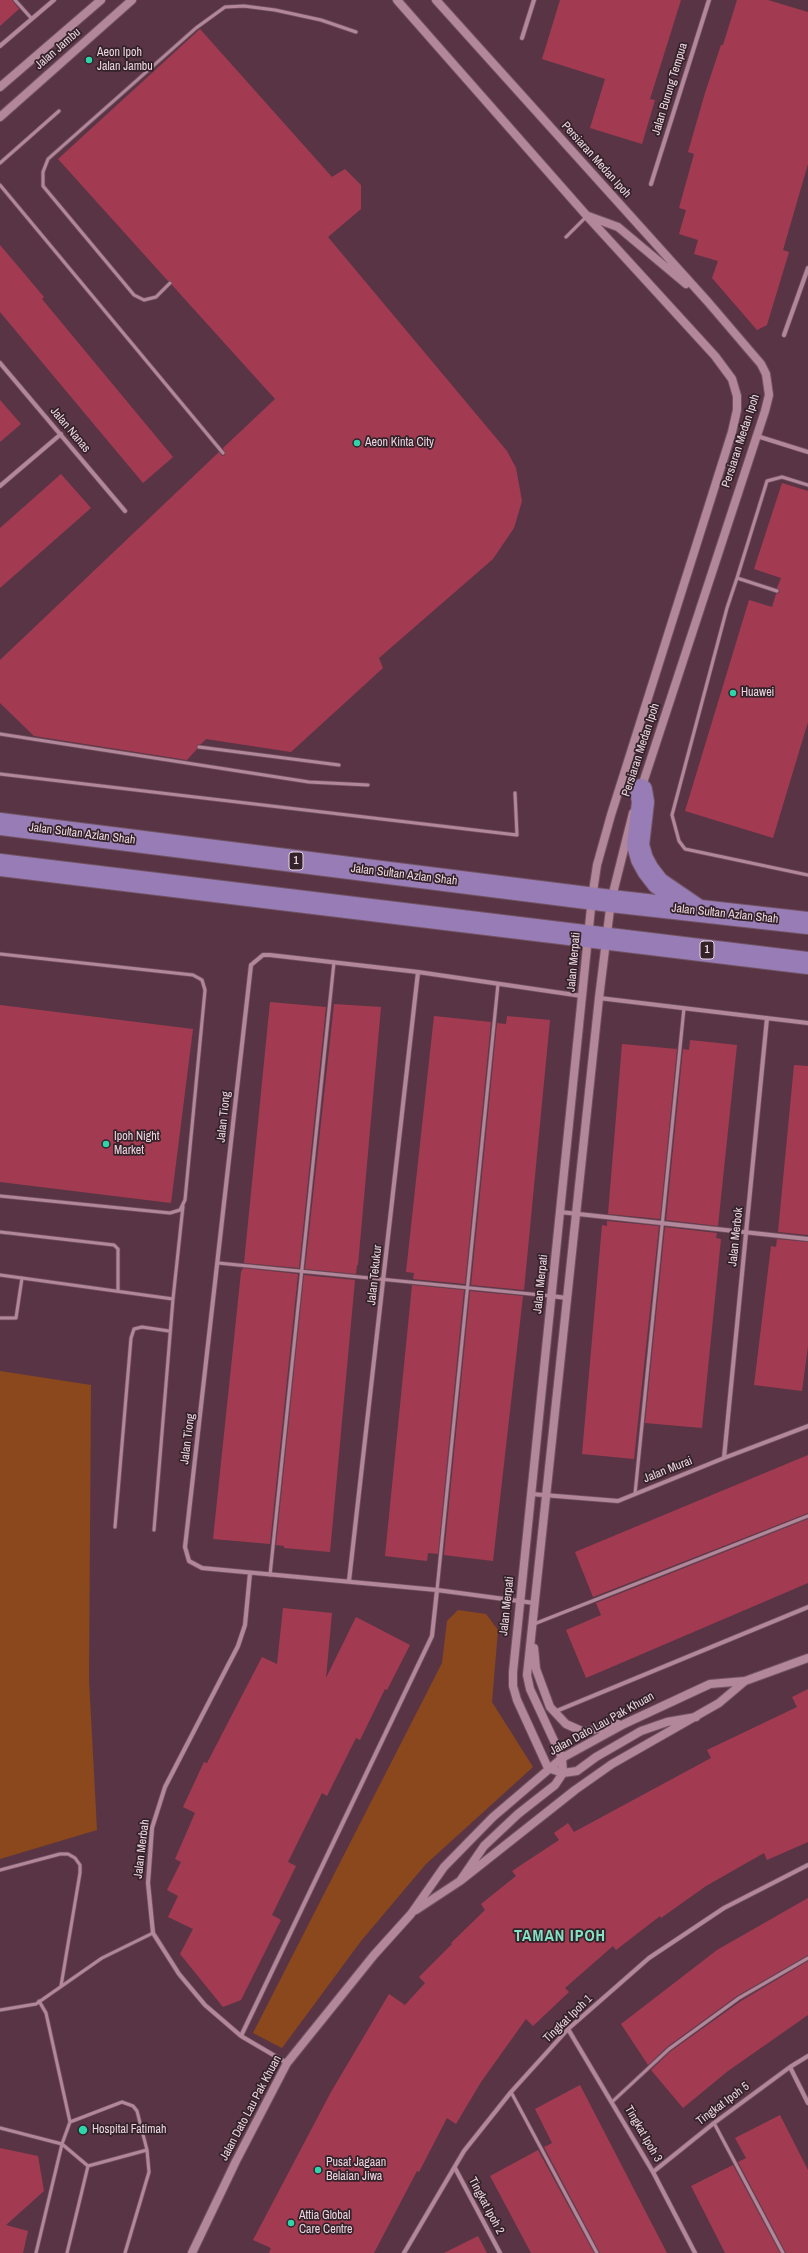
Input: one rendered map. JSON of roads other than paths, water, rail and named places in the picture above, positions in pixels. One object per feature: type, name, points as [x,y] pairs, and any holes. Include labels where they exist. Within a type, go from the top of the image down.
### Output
[{"type":"main road","name":"Jalan Jambu","points":[[0,87],[101,0]]},
{"type":"main road","name":"Jalan Jambu","points":[[0,117],[132,0]]},
{"type":"main road","name":"Persiaran Medan Ipoh","points":[[397,0],[587,216],[715,356],[732,379],[737,403],[732,432],[611,815],[597,865],[602,900]]},
{"type":"main road","name":"Persiaran Medan Ipoh","points":[[436,0],[708,302],[761,364],[766,374],[769,395],[757,436],[641,790],[602,900]]},
{"type":"main road","points":[[587,216],[618,227],[708,302]]},
{"type":"main road","points":[[641,790],[643,802],[638,845],[642,859],[658,883],[699,912]]},
{"type":"main road","name":"Jalan Sultan Azlan Shah","points":[[0,824],[699,912],[808,923]]},
{"type":"main road","name":"1","points":[[0,865],[598,936],[808,963]]},
{"type":"main road","points":[[460,1880],[484,1846],[518,1814],[555,1786],[563,1772],[562,1758],[528,1681],[534,1603],[599,998],[598,936],[602,900]]},
{"type":"main road","name":"Jalan Merpati","points":[[548,1768],[517,1700],[513,1686],[513,1672],[582,996],[598,936],[602,900]]},
{"type":"main road","points":[[532,1633],[536,1670],[554,1712],[566,1724],[584,1732],[624,1724]]},
{"type":"main road","name":"Jalan Dato Lau Pak Khuan","points":[[192,2253],[236,2161],[287,2064],[374,1955],[411,1914],[444,1867],[493,1817],[548,1768],[562,1758],[624,1724],[710,1684],[745,1681],[808,1658]]},
{"type":"main road","name":"Jalan Dato Lau Pak Khuan","points":[[411,1914],[460,1880],[575,1790],[612,1764],[720,1703],[745,1681]]},
{"type":"main road","points":[[548,1768],[563,1772],[577,1772],[596,1757],[641,1731],[667,1722],[696,1717]]},
{"type":"street","points":[[0,46],[54,0]]},
{"type":"street","points":[[522,38],[534,0]]},
{"type":"street","name":"Jalan Burung Tempua","points":[[651,184],[709,0]]},
{"type":"street","points":[[784,335],[808,268]]},
{"type":"street","name":"Jalan Nanas","points":[[0,363],[125,511]]},
{"type":"street","points":[[0,486],[61,434]]},
{"type":"street","points":[[757,436],[808,452]]},
{"type":"street","name":"Jalan Tiong","points":[[334,962],[263,955],[251,964],[186,1554],[189,1561],[202,1568],[437,1590],[534,1603]]},
{"type":"street","points":[[334,962],[418,972],[582,996]]},
{"type":"street","name":"Jalan Tekukur","points":[[349,1581],[418,972]]},
{"type":"street","points":[[599,998],[808,1023]]},
{"type":"street","name":"Jalan Merbok","points":[[724,1458],[767,1018]]},
{"type":"street","points":[[560,1212],[808,1238]]},
{"type":"street","points":[[551,1296],[567,1298]]},
{"type":"street","name":"Jalan Murai","points":[[531,1494],[614,1502],[808,1426]]},
{"type":"street","name":"Jalan Merbah","points":[[250,1573],[245,1625],[238,1646],[165,1787],[152,1828],[148,1883],[153,1933],[179,1974],[205,2005],[242,2036],[287,2064]]},
{"type":"street","points":[[242,2036],[432,1636],[437,1590]]},
{"type":"street","points":[[554,1712],[808,1607]]},
{"type":"street","name":"Tingkat Ipoh 1","points":[[404,2253],[464,2151],[511,2092],[568,2029],[649,1958],[724,1908],[808,1865]]},
{"type":"street","name":"Tingkat Ipoh 3","points":[[568,2029],[613,2101],[653,2172],[695,2253]]},
{"type":"street","name":"Tingkat Ipoh 5","points":[[653,2172],[714,2123],[790,2067],[808,2056]]},
{"type":"street","points":[[790,2067],[808,2103]]},
{"type":"street","name":"Tingkat Ipoh 2","points":[[455,2168],[500,2253]]},
{"type":"lane","points":[[15,0],[32,19]]},
{"type":"lane","points":[[170,283],[156,297],[144,300],[134,295],[43,186],[43,172],[48,159],[203,23],[225,7],[244,6],[275,10],[320,20],[356,32]]},
{"type":"lane","points":[[0,163],[59,111]]},
{"type":"lane","points":[[0,185],[223,453]]},
{"type":"lane","points":[[566,237],[587,216]]},
{"type":"lane","points":[[808,485],[782,477],[767,480],[704,691],[672,811],[681,845],[689,851],[808,875]]},
{"type":"lane","points":[[737,578],[776,591]]},
{"type":"lane","points":[[0,734],[309,782],[368,785]]},
{"type":"lane","points":[[199,747],[339,765]]},
{"type":"lane","points":[[0,774],[517,835],[515,793]]},
{"type":"lane","points":[[0,954],[193,975],[202,980],[205,990],[169,1331],[154,1530]]},
{"type":"lane","points":[[270,1575],[334,962]]},
{"type":"lane","points":[[437,1590],[498,984]]},
{"type":"lane","points":[[634,1494],[684,1008]]},
{"type":"lane","points":[[0,1196],[170,1213],[180,1210],[183,1206]]},
{"type":"lane","points":[[0,1232],[114,1245],[118,1249],[118,1291]]},
{"type":"lane","points":[[218,1263],[551,1296]]},
{"type":"lane","points":[[0,1275],[173,1300]]},
{"type":"lane","points":[[0,1318],[16,1318],[22,1278]]},
{"type":"lane","points":[[115,1527],[130,1338],[134,1329],[142,1327],[169,1331]]},
{"type":"lane","points":[[532,1624],[808,1516]]},
{"type":"lane","points":[[0,1870],[60,1854],[68,1854],[76,1858],[80,1864],[80,1873],[61,1986]]},
{"type":"lane","points":[[0,2010],[29,2006],[39,2001],[102,1958],[153,1933]]},
{"type":"lane","points":[[613,2101],[669,2049],[739,1998],[808,1958]]},
{"type":"lane","points":[[36,2253],[62,2144],[70,2122],[46,2013],[39,2001]]},
{"type":"lane","points":[[511,2092],[596,2253]]},
{"type":"lane","points":[[70,2122],[122,2102],[128,2103],[137,2111],[147,2150],[149,2172],[125,2253]]},
{"type":"lane","points":[[714,2123],[783,2253]]},
{"type":"lane","points":[[0,2128],[62,2144],[88,2166]]},
{"type":"lane","points":[[88,2166],[147,2150]]},
{"type":"lane","points":[[67,2253],[88,2166]]},
{"type":"place","name":"Aeon Ipoh Jalan Jambu","points":[[89,60]]},
{"type":"place","name":"Aeon Kinta City","points":[[357,443]]},
{"type":"place","name":"Huawei","points":[[733,693]]},
{"type":"place","name":"Ipoh Night Market","points":[[106,1144]]},
{"type":"place","name":"Hospital Fatimah","points":[[83,2130]]},
{"type":"place","name":"Pusat Jagaan Belaian Jiwa","points":[[318,2170]]},
{"type":"place","name":"Attia Global Care Centre","points":[[291,2223]]},
{"type":"district","name":"TAMAN IPOH","points":[[560,1937]]}]
